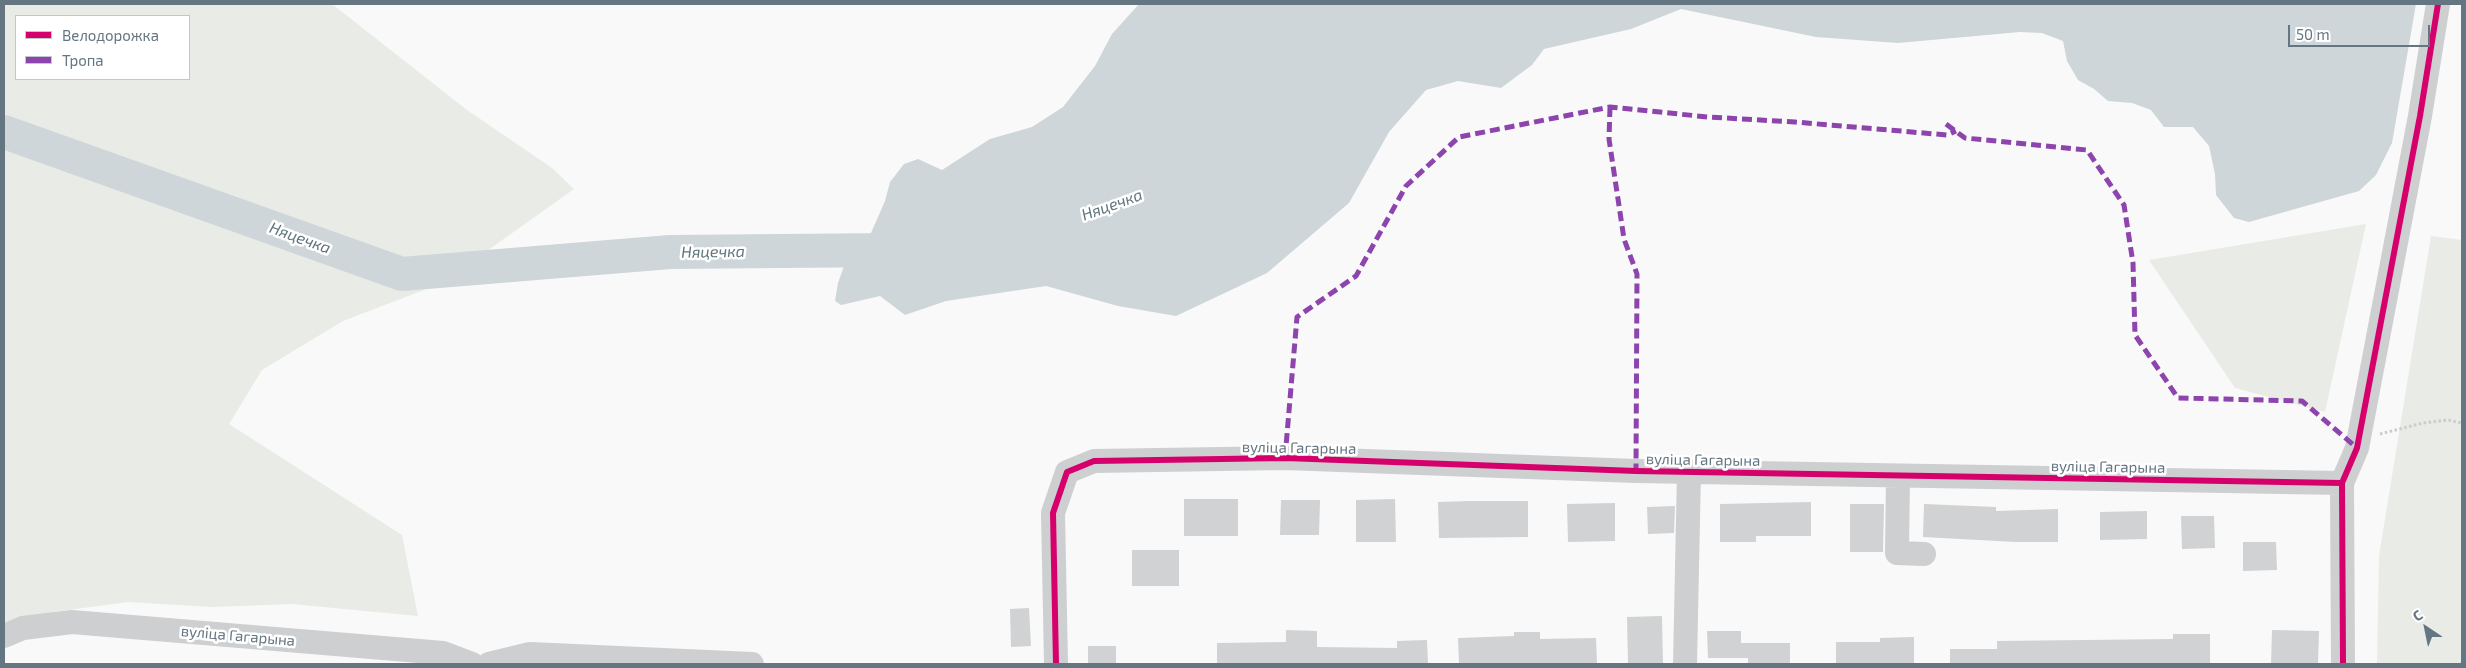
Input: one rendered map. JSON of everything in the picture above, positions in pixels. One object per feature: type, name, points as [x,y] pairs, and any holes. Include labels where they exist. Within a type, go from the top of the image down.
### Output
[{"type":"street","points":[[2343,664],[2342,483],[2357,448],[2420,116],[2438,4]]},
{"type":"street","name":"вуліца Гагарына","points":[[1056,664],[1052,513],[1067,472],[1094,461],[1285,458],[1898,477],[2342,483]]},
{"type":"street","points":[[1685,664],[1690,472]]},
{"type":"street","points":[[1898,477],[1897,553],[1924,554]]},
{"type":"street","name":"вуліца Гагарына","points":[[4,636],[23,628],[72,622],[443,653],[472,664]]},
{"type":"street","points":[[489,664],[530,654],[752,664]]},
{"type":"path","points":[[2360,432],[2372,436],[2423,423],[2448,420],[2462,422]]},
{"type":"shaded area","points":[[4,4],[332,4],[467,110],[552,168],[574,189],[442,283],[343,321],[262,370],[229,424],[402,535],[418,616],[292,604],[211,607],[128,602],[53,612],[4,624]]},
{"type":"shaded area","points":[[2366,224],[2325,412],[2235,388],[2149,260]]},
{"type":"shaded area","points":[[2431,236],[2462,240],[2462,664],[2377,664],[2379,556]]},
{"type":"water","points":[[1139,4],[2416,4],[2392,143],[2376,175],[2359,191],[2249,222],[2234,218],[2216,195],[2215,174],[2209,146],[2193,127],[2164,127],[2151,110],[2132,103],[2108,101],[2094,89],[2078,80],[2067,61],[2063,41],[2042,33],[2020,32],[1898,43],[1816,37],[1681,9],[1631,29],[1544,49],[1532,65],[1501,88],[1458,81],[1426,90],[1389,132],[1349,203],[1267,273],[1176,316],[1118,306],[1046,286],[946,301],[905,315],[880,296],[841,305],[835,301],[838,283],[848,255],[842,239],[860,240],[871,233],[885,201],[890,182],[904,164],[918,159],[942,170],[990,139],[1032,127],[1063,107],[1095,66],[1112,34]]},
{"type":"building","points":[[1184,499],[1238,499],[1238,536],[1184,536]]},
{"type":"building","points":[[1395,499],[1396,542],[1356,542],[1356,500]]},
{"type":"building","points":[[1281,500],[1320,500],[1319,535],[1280,535]]},
{"type":"building","points":[[1528,501],[1528,537],[1439,538],[1438,502]]},
{"type":"building","points":[[1811,502],[1811,536],[1756,536],[1756,542],[1720,542],[1720,504]]},
{"type":"building","points":[[1615,503],[1615,541],[1568,542],[1567,504]]},
{"type":"building","points":[[1850,504],[1884,504],[1883,552],[1850,552]]},
{"type":"building","points":[[1924,504],[1996,507],[1996,511],[2058,509],[2058,542],[2016,542],[1923,537]]},
{"type":"building","points":[[1675,506],[1674,533],[1648,534],[1647,507]]},
{"type":"building","points":[[2147,511],[2147,539],[2100,540],[2100,512]]},
{"type":"building","points":[[2181,516],[2214,516],[2215,548],[2182,549]]},
{"type":"building","points":[[2243,542],[2276,542],[2277,570],[2243,571]]},
{"type":"building","points":[[1132,550],[1179,550],[1179,586],[1132,586]]},
{"type":"building","points":[[1029,608],[1031,646],[1011,647],[1010,609]]},
{"type":"building","points":[[1662,616],[1663,664],[1628,664],[1627,617]]},
{"type":"building","points":[[1286,630],[1317,631],[1317,647],[1397,648],[1397,641],[1427,640],[1428,664],[1217,664],[1217,643],[1286,642]]},
{"type":"building","points":[[2272,630],[2319,631],[2318,664],[2271,664]]},
{"type":"building","points":[[1707,631],[1741,631],[1741,643],[1790,643],[1790,664],[1748,664],[1748,658],[1708,658]]},
{"type":"building","points":[[1514,632],[1540,632],[1540,639],[1596,638],[1597,664],[1459,664],[1458,638],[1514,636]]},
{"type":"building","points":[[2173,634],[2210,634],[2210,664],[1950,664],[1950,649],[1997,649],[1997,641],[2173,639]]},
{"type":"building","points":[[1914,637],[1914,664],[1836,664],[1836,642],[1880,642],[1880,638]]},
{"type":"building","points":[[1088,646],[1116,646],[1116,664],[1088,664]]},
{"type":"waterway","name":"Няцечка","points":[[4,132],[402,274],[670,252],[893,250]]},
{"type":"marked path","points":[[1610,107],[1609,139],[1624,239],[1637,274],[1636,471]]},
{"type":"marked path","points":[[1285,458],[1297,317],[1356,276],[1406,186],[1459,137],[1610,107],[1708,117],[1795,122],[1947,135],[1956,131]]},
{"type":"marked path","points":[[1946,124],[1965,138],[2087,150],[2124,205],[2133,263],[2135,335],[2178,398],[2302,401],[2357,448]]},
{"type":"cycle path","points":[[2343,664],[2342,483],[2357,448],[2420,116],[2438,4]]},
{"type":"cycle path","points":[[1056,664],[1053,513],[1067,472],[1094,461],[1285,458],[1636,471],[2342,483]]}]
